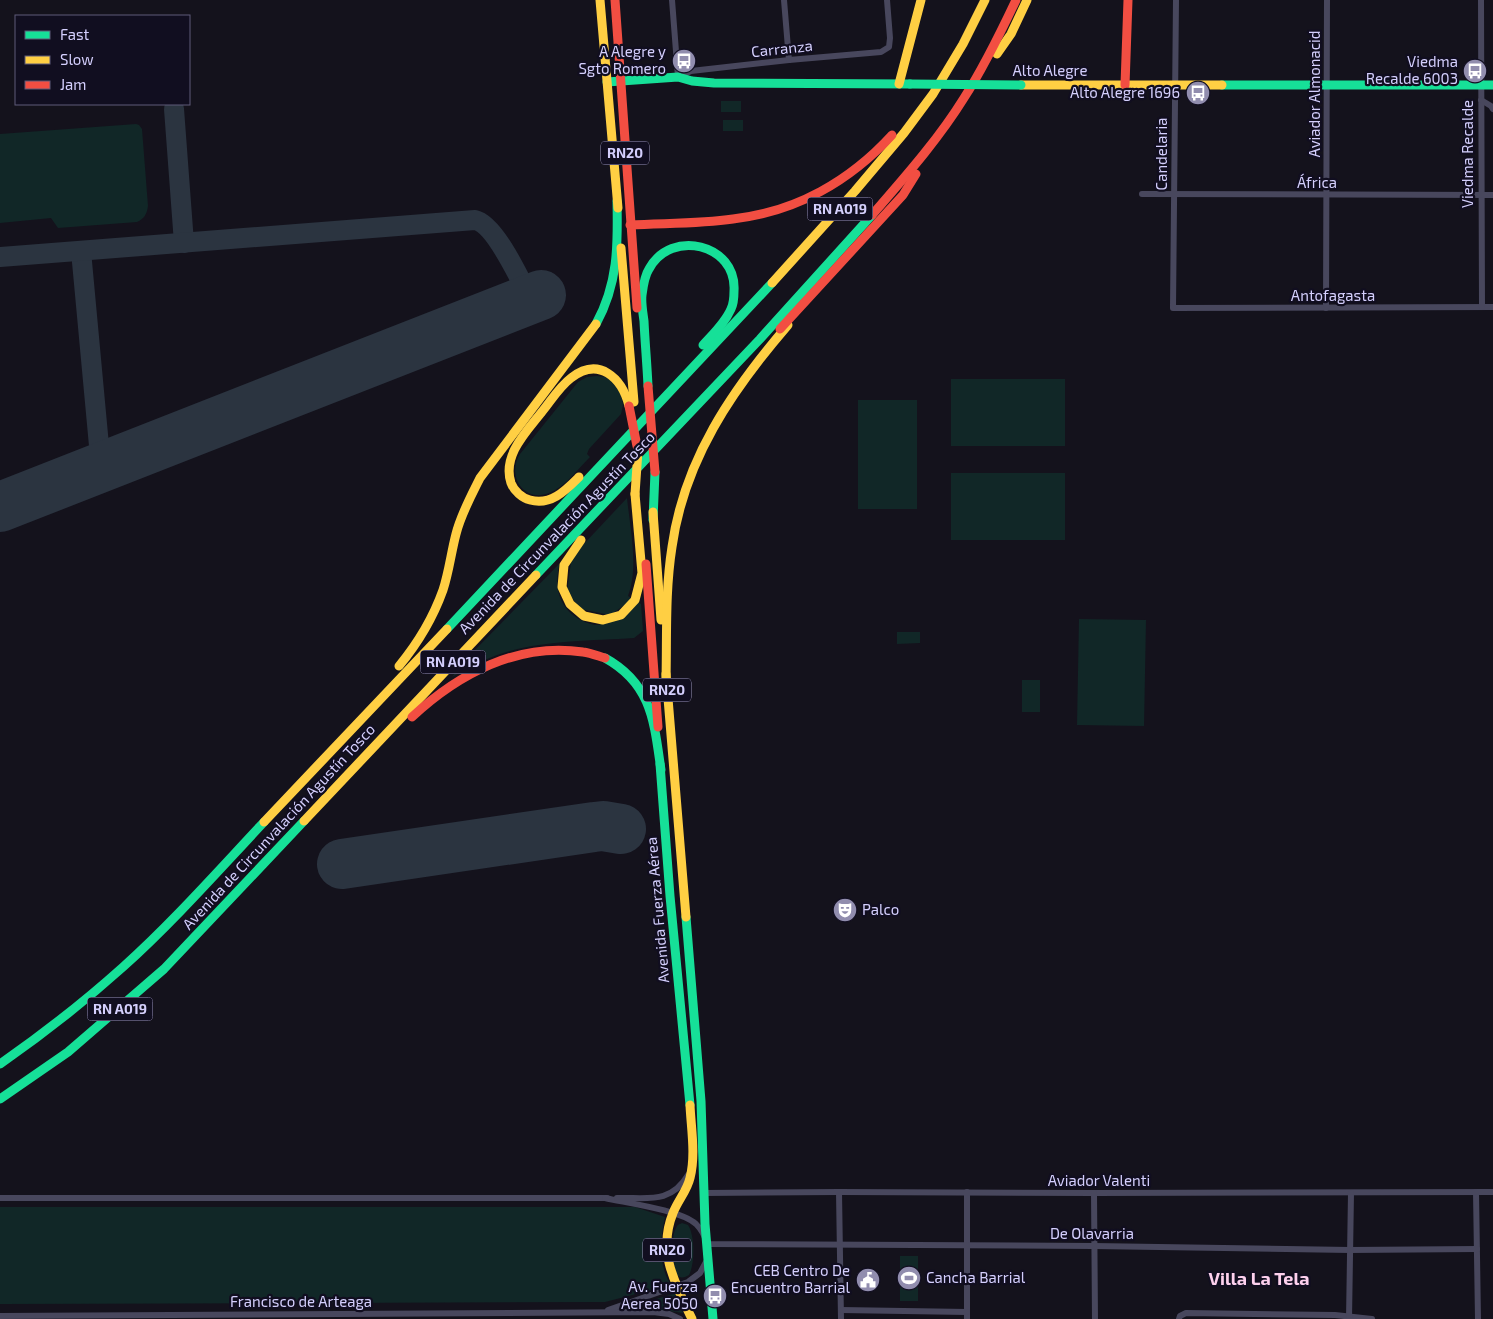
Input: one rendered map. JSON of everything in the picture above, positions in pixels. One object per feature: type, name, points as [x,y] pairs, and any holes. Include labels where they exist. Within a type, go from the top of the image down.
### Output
[{"type":"main road","name":"RN20","points":[[600,0],[617,201],[631,404]]},
{"type":"main road","name":"RN20","points":[[614,0],[630,225],[646,389]]},
{"type":"main road","points":[[899,84],[921,0]]},
{"type":"main road","points":[[630,225],[712,221],[748,217],[792,205],[817,194],[839,181],[860,166],[886,142],[910,112],[944,61],[977,0]]},
{"type":"main road","name":"Avenida de Circunvalación Agustín Tosco","points":[[0,1064],[55,1024],[140,952],[640,424],[839,209],[904,133],[948,70],[985,0]]},
{"type":"main road","name":"Avenida de Circunvalación Agustín Tosco","points":[[0,1099],[68,1052],[164,968],[760,339],[897,187],[948,122],[988,58],[1016,0]]},
{"type":"main road","points":[[963,100],[1011,34],[1027,0]]},
{"type":"main road","points":[[1125,85],[1128,0]]},
{"type":"main road","name":"Alto Alegre","points":[[607,82],[678,77],[692,81],[714,82],[899,84],[1493,85]]},
{"type":"main road","points":[[646,389],[642,295],[646,271],[657,256],[674,247],[693,244],[710,249],[718,254],[730,268],[736,287],[734,303],[724,322],[675,375],[640,424],[604,450],[563,492],[549,500],[542,502],[526,499],[514,489],[510,481],[508,466],[514,451],[567,380],[588,370],[596,369],[610,374],[620,382],[631,404],[637,449],[638,491],[642,573],[636,598],[627,610],[611,619],[594,620],[585,617],[572,607],[563,593],[562,570],[570,554],[686,428],[814,294],[903,195],[948,122]]},
{"type":"main road","points":[[310,773],[351,718],[397,669],[417,644],[439,601],[447,577],[460,521],[468,500],[480,478],[601,318],[616,273],[618,250],[617,201]]},
{"type":"main road","points":[[666,680],[669,568],[678,516],[691,474],[711,430],[737,389],[814,294]]},
{"type":"main road","name":"Avenida Fuerza Aérea","points":[[646,389],[653,520],[701,1101],[704,1193],[713,1319]]},
{"type":"main road","name":"Avenida Fuerza Aérea","points":[[638,491],[657,694],[672,918],[693,1166],[689,1184],[672,1212],[666,1233],[666,1244],[669,1266],[676,1286],[692,1319]]},
{"type":"main road","points":[[364,757],[433,698],[474,672],[502,660],[525,654],[566,650],[589,653],[605,658],[620,666],[636,683],[644,695],[651,714],[661,770]]},
{"type":"main road","points":[[672,918],[686,917]]},
{"type":"street","points":[[672,0],[678,77]]},
{"type":"street","points":[[784,0],[789,60]]},
{"type":"street","name":"Carranza","points":[[678,77],[691,71],[881,52],[889,47],[887,0]]},
{"type":"street","name":"Candelaria","points":[[1172,308],[1176,0]]},
{"type":"street","name":"Aviador Almonacid","points":[[1326,308],[1327,0]]},
{"type":"street","name":"Viedma Recalde","points":[[1481,0],[1480,195],[1482,307]]},
{"type":"street","points":[[1480,100],[1493,108]]},
{"type":"street","name":"África","points":[[1142,194],[1493,195]]},
{"type":"street","name":"Antofagasta","points":[[1172,308],[1493,307]]},
{"type":"street","points":[[0,1198],[654,1197],[670,1194],[680,1186],[693,1166]]},
{"type":"street","points":[[840,1192],[841,1319]]},
{"type":"street","points":[[841,1310],[967,1316],[967,1192]]},
{"type":"street","points":[[1476,1192],[1478,1319]]},
{"type":"street","name":"Aviador Valenti","points":[[704,1193],[1493,1192]]},
{"type":"street","points":[[1094,1193],[1095,1319]]},
{"type":"street","points":[[1349,1318],[1351,1193]]},
{"type":"street","points":[[604,1198],[672,1212],[688,1218],[698,1225],[704,1234],[707,1244]]},
{"type":"street","name":"De Olavarria","points":[[707,1244],[1094,1246],[1350,1250],[1478,1249]]},
{"type":"street","name":"Francisco de Arteaga","points":[[0,1316],[45,1318],[584,1316],[602,1312],[688,1282],[703,1269],[708,1260]]},
{"type":"street","name":"Francisco de Arteaga","points":[[602,1312],[662,1312],[680,1319]]},
{"type":"street","points":[[1180,1319],[1180,1316],[1186,1313],[1372,1319]]},
{"type":"green space","points":[[721,101],[741,101],[741,112],[721,112]]},
{"type":"green space","points":[[723,120],[743,120],[743,131],[723,131]]},
{"type":"green space","points":[[136,124],[142,129],[148,206],[146,214],[142,219],[137,222],[58,228],[51,218],[0,223],[0,134]]},
{"type":"green space","points":[[597,376],[610,380],[621,393],[623,405],[621,414],[589,449],[587,454],[590,457],[560,487],[540,495],[525,491],[516,479],[516,462],[520,454],[578,382],[587,377]]},
{"type":"green space","points":[[951,379],[1065,379],[1065,446],[951,446]]},
{"type":"green space","points":[[858,400],[917,400],[917,509],[858,509]]},
{"type":"green space","points":[[951,473],[1065,473],[1065,540],[951,540]]},
{"type":"green space","points":[[627,498],[633,560],[633,573],[628,596],[631,598],[626,604],[610,615],[580,609],[567,591],[571,562],[582,546]]},
{"type":"green space","points":[[560,563],[557,580],[558,589],[563,604],[568,611],[586,622],[598,625],[638,602],[641,604],[643,631],[634,638],[564,642],[513,650],[485,660],[452,677],[473,652]]},
{"type":"green space","points":[[1079,619],[1146,620],[1144,726],[1077,725]]},
{"type":"green space","points":[[897,632],[920,632],[920,643],[897,644]]},
{"type":"green space","points":[[1022,680],[1040,680],[1040,712],[1022,712]]},
{"type":"green space","points":[[0,1207],[635,1207],[665,1217],[661,1252],[664,1269],[671,1285],[605,1302],[0,1304]]},
{"type":"green space","points":[[682,1223],[688,1225],[692,1235],[693,1250],[689,1275],[680,1277],[677,1275],[674,1261],[673,1237],[678,1225]]},
{"type":"green space","name":"Cancha Barrial","points":[[900,1256],[918,1256],[918,1301],[900,1301]]},
{"type":"green space","points":[[676,1293],[683,1313],[633,1306]]},
{"type":"taxiway","points":[[174,109],[184,243]]},
{"type":"taxiway","points":[[0,257],[475,220],[483,224],[499,242],[530,299]]},
{"type":"taxiway","points":[[81,251],[101,467]]},
{"type":"runway","points":[[0,507],[541,295]]},
{"type":"runway","points":[[342,864],[594,827],[603,826],[621,829]]},
{"type":"traffic: fast","points":[[607,82],[678,77],[692,81],[714,83],[910,84]]},
{"type":"traffic: fast","points":[[910,84],[1021,85]]},
{"type":"traffic: fast","points":[[1222,85],[1493,85]]},
{"type":"traffic: fast","points":[[596,324],[609,294],[613,279],[617,249],[617,201]]},
{"type":"traffic: fast","points":[[536,575],[760,339],[872,215]]},
{"type":"traffic: fast","points":[[648,386],[642,301],[643,288],[649,269],[659,256],[672,249],[686,246],[701,247],[714,253],[725,262],[732,275],[734,293],[732,307],[722,324],[703,345]]},
{"type":"traffic: fast","points":[[447,629],[772,283]]},
{"type":"traffic: fast","points":[[653,520],[655,472]]},
{"type":"traffic: fast","points":[[605,658],[621,668],[642,692],[653,720],[661,770]]},
{"type":"traffic: fast","points":[[660,764],[670,896],[690,1105]]},
{"type":"traffic: fast","points":[[0,1099],[68,1052],[164,969],[304,821]]},
{"type":"traffic: fast","points":[[0,1064],[93,993],[142,950],[264,822]]},
{"type":"traffic: fast","points":[[686,917],[701,1101],[705,1224],[713,1319]]},
{"type":"traffic: slow","points":[[600,0],[618,208]]},
{"type":"traffic: slow","points":[[899,84],[921,0]]},
{"type":"traffic: slow","points":[[772,283],[855,191],[904,133],[933,94],[963,44],[985,0]]},
{"type":"traffic: slow","points":[[997,54],[1011,34],[1027,0]]},
{"type":"traffic: slow","points":[[1021,85],[1222,85]]},
{"type":"traffic: slow","points":[[621,248],[634,402]]},
{"type":"traffic: slow","points":[[399,666],[424,630],[435,610],[447,576],[458,527],[480,478],[596,324]]},
{"type":"traffic: slow","points":[[666,680],[667,597],[670,564],[678,515],[687,485],[699,456],[730,401],[767,350],[788,325]]},
{"type":"traffic: slow","points":[[579,477],[558,496],[545,501],[530,500],[521,496],[512,486],[509,473],[510,463],[517,445],[529,428],[563,386],[581,372],[591,369],[608,373],[621,387],[629,406]]},
{"type":"traffic: slow","points":[[635,494],[638,451]]},
{"type":"traffic: slow","points":[[581,540],[564,565],[562,587],[570,604],[584,616],[603,620],[621,615],[635,600],[642,573],[635,494]]},
{"type":"traffic: slow","points":[[653,512],[661,620]]},
{"type":"traffic: slow","points":[[304,821],[536,575]]},
{"type":"traffic: slow","points":[[264,822],[447,629]]},
{"type":"traffic: slow","points":[[666,674],[686,917]]},
{"type":"traffic: slow","points":[[690,1105],[693,1151],[692,1169],[687,1187],[673,1213],[669,1227],[667,1254],[674,1280],[692,1319]]},
{"type":"traffic: jam","points":[[615,0],[637,308]]},
{"type":"traffic: jam","points":[[872,215],[954,114],[985,62],[1016,0]]},
{"type":"traffic: jam","points":[[1125,85],[1128,0]]},
{"type":"traffic: jam","points":[[630,225],[720,221],[779,209],[820,192],[840,180],[876,152],[892,135]]},
{"type":"traffic: jam","points":[[780,329],[903,195],[916,174]]},
{"type":"traffic: jam","points":[[648,386],[655,472]]},
{"type":"traffic: jam","points":[[629,406],[637,446]]},
{"type":"traffic: jam","points":[[646,564],[658,727]]},
{"type":"traffic: jam","points":[[412,717],[449,687],[469,675],[512,657],[535,652],[559,650],[586,652],[605,658]]},
{"type":"place","name":"A Alegre y Sgto Romero","points":[[684,61]]},
{"type":"place","name":"Viedma Recalde 6003","points":[[1475,71]]},
{"type":"place","name":"Alto Alegre 1696","points":[[1198,93]]},
{"type":"place","name":"Palco","points":[[845,910]]},
{"type":"place","name":"Cancha Barrial","points":[[909,1278]]},
{"type":"place","name":"CEB Centro De Encuentro Barrial","points":[[868,1280]]},
{"type":"place","name":"Av. Fuerza Aerea 5050","points":[[715,1296]]},
{"type":"district","name":"Villa La Tela","points":[[1259,1279]]}]
